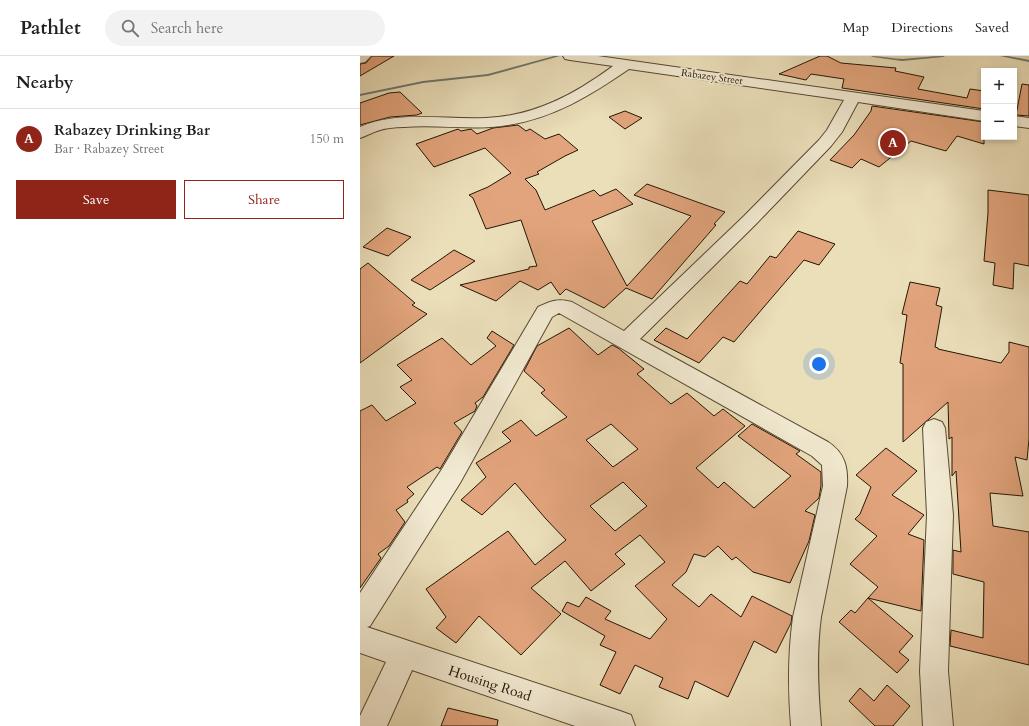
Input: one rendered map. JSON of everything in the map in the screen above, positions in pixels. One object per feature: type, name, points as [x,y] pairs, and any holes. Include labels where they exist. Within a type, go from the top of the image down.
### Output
[{"type":"street","points":[[360,59],[364,56]]},
{"type":"street","name":"Rabazey Street","points":[[572,56],[981,116]]},
{"type":"street","points":[[360,133],[388,124],[488,123],[543,113],[576,98],[626,64]]},
{"type":"street","points":[[626,341],[744,226],[825,144],[834,132],[854,96]]},
{"type":"street","points":[[1017,121],[1029,123]]},
{"type":"street","points":[[360,617],[451,476],[545,312],[557,306],[565,307],[820,449],[828,454],[832,459],[836,469],[835,486],[809,603],[804,638],[803,691],[806,726]]},
{"type":"street","points":[[934,428],[940,515],[934,671],[938,726]]},
{"type":"street","name":"Housing Road","points":[[360,639],[620,726]]},
{"type":"street","points":[[371,726],[404,654]]},
{"type":"building","points":[[372,56],[394,56],[360,76],[360,64],[366,63]]},
{"type":"building","points":[[820,56],[827,56],[841,63],[896,68],[895,71],[924,77],[918,89],[967,98],[970,89],[981,91],[981,109],[842,88],[844,79],[811,74],[806,80],[779,74]]},
{"type":"building","points":[[1022,84],[1029,85],[1029,116],[1017,115]]},
{"type":"building","points":[[400,92],[422,113],[417,115],[390,117],[360,125],[360,103],[389,93]]},
{"type":"building","points":[[872,106],[981,122],[981,140],[984,140],[984,144],[957,136],[946,151],[911,141],[879,167],[861,159],[852,168],[830,160],[854,135],[871,111]]},
{"type":"building","points":[[625,111],[642,118],[625,129],[609,117]]},
{"type":"building","points":[[518,125],[526,131],[530,129],[545,139],[559,134],[578,150],[537,172],[539,174],[525,179],[536,190],[545,210],[594,190],[600,196],[616,189],[633,204],[592,221],[627,286],[691,216],[634,195],[647,184],[725,212],[714,224],[716,225],[652,299],[626,288],[604,308],[566,289],[560,295],[551,282],[538,290],[520,281],[496,301],[460,285],[537,266],[521,220],[486,229],[473,198],[469,195],[488,187],[511,173],[485,148],[434,167],[416,144],[458,129],[461,131],[471,129],[477,134],[493,128]]},
{"type":"building","points":[[988,190],[1029,195],[1029,266],[1014,263],[1013,289],[993,285],[995,263],[984,261],[988,213]]},
{"type":"building","points":[[387,228],[411,237],[388,256],[363,247]]},
{"type":"building","points":[[798,231],[835,244],[819,265],[804,260],[734,342],[723,337],[699,363],[654,340],[666,328],[687,339],[740,281],[747,284],[770,256],[776,258]]},
{"type":"building","points":[[454,250],[475,261],[430,290],[411,280]]},
{"type":"building","points":[[368,263],[415,303],[412,305],[427,314],[360,363],[360,269]]},
{"type":"building","points":[[910,282],[940,288],[936,305],[942,307],[935,347],[938,349],[1001,363],[1009,352],[1009,342],[1029,347],[1029,439],[1027,460],[1015,457],[1023,496],[990,493],[993,526],[1029,532],[1029,665],[950,646],[951,630],[983,638],[984,582],[953,574],[953,550],[961,552],[956,471],[952,476],[952,437],[949,439],[948,402],[903,442],[903,364],[900,363],[907,315],[902,314]]},
{"type":"building","points":[[569,328],[598,355],[612,345],[618,348],[644,369],[637,374],[671,404],[687,393],[714,416],[723,409],[745,426],[696,468],[718,488],[724,482],[754,508],[791,476],[738,436],[752,424],[800,451],[796,454],[821,472],[819,498],[805,511],[815,515],[809,541],[790,583],[753,572],[736,557],[732,560],[718,546],[705,557],[694,554],[686,572],[672,585],[699,607],[711,594],[741,617],[752,596],[792,616],[791,623],[776,653],[754,641],[728,697],[695,681],[688,699],[659,687],[663,678],[635,665],[620,694],[600,685],[616,652],[600,645],[605,636],[562,611],[567,602],[579,607],[586,597],[611,611],[605,619],[650,639],[667,619],[635,586],[665,562],[640,535],[615,554],[625,564],[591,591],[565,561],[531,588],[561,614],[521,655],[479,616],[456,643],[436,628],[446,617],[426,589],[508,531],[535,565],[566,540],[515,483],[482,515],[461,500],[486,477],[476,463],[511,441],[502,432],[521,420],[536,436],[567,417],[541,393],[545,390],[524,371],[537,346]],"holes":[[[611,424],[638,449],[613,467],[586,440]],[[623,482],[647,506],[615,531],[590,506]]]},
{"type":"building","points":[[492,331],[514,345],[483,397],[475,403],[477,406],[475,411],[454,423],[462,432],[440,469],[437,467],[407,487],[414,494],[407,500],[408,502],[396,510],[405,522],[389,546],[378,554],[381,558],[360,588],[360,411],[372,405],[386,421],[416,403],[400,387],[412,380],[397,365],[442,338],[471,365],[496,346],[487,338]]},
{"type":"building","points":[[886,448],[917,471],[892,495],[924,515],[908,534],[924,540],[921,611],[868,598],[878,587],[850,564],[877,536],[855,519],[860,514],[871,487],[856,475]]},
{"type":"building","points":[[868,598],[913,636],[899,652],[909,660],[897,673],[839,622],[851,610],[855,613]]},
{"type":"building","points":[[887,685],[910,706],[893,726],[875,726],[849,701],[860,688],[874,701]]},
{"type":"building","points":[[448,708],[498,720],[497,726],[441,726]]},
{"type":"waterway","points":[[360,95],[423,82],[488,75],[558,56]]},
{"type":"waterway","points":[[873,56],[902,60],[943,56]]},
{"type":"waterway","points":[[1002,56],[1029,61]]},
{"type":"place","name":"Rabazey Drinking Bar","points":[[893,143]]}]
